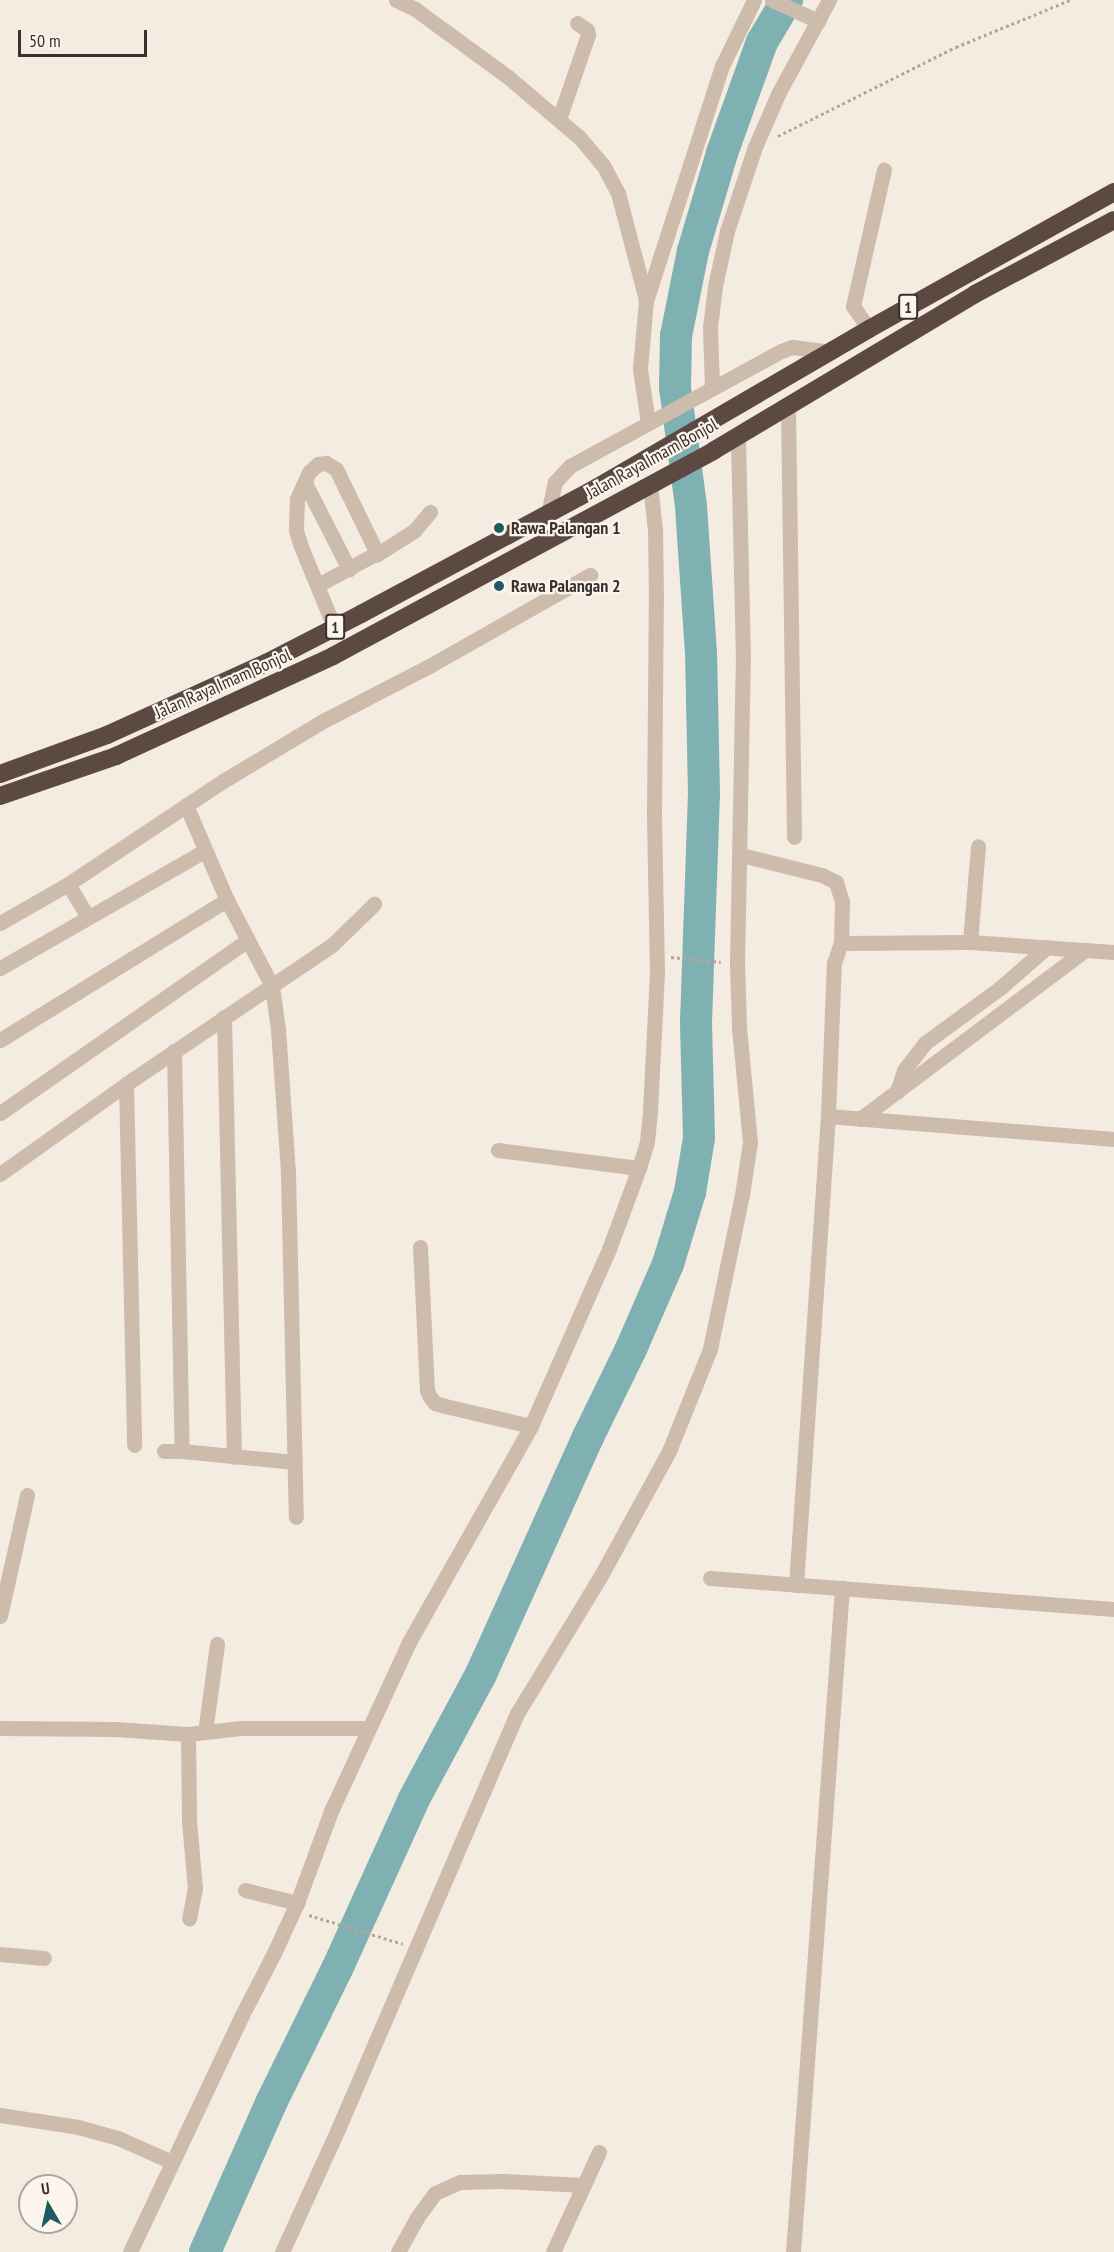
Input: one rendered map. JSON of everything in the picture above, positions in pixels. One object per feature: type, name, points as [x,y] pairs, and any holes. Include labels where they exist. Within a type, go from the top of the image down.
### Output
[{"type":"highway","name":"Jalan Raya Imam Bonjol","points":[[0,774],[63,753],[116,731],[266,663],[657,454],[869,329],[1114,192]]},
{"type":"highway","name":"Jalan Raya Imam Bonjol","points":[[0,796],[116,756],[272,687],[405,618],[713,451],[975,294],[1114,220]]},
{"type":"street","points":[[396,0],[418,5],[559,118],[603,165],[618,193],[646,301]]},
{"type":"street","points":[[654,420],[640,369],[646,301],[722,66],[754,0]]},
{"type":"street","points":[[773,0],[814,19]]},
{"type":"street","points":[[708,391],[710,327],[715,286],[728,231],[755,147],[778,94],[814,19],[829,0]]},
{"type":"street","points":[[559,118],[588,35],[587,30],[577,23]]},
{"type":"street","points":[[869,329],[853,306],[884,170]]},
{"type":"street","name":"Jalan Raya Imam Bonjol","points":[[548,514],[555,482],[570,466],[782,351],[792,348],[831,352]]},
{"type":"street","points":[[788,407],[794,837]]},
{"type":"street","points":[[282,2252],[338,2129],[518,1712],[599,1580],[669,1451],[710,1349],[742,1195],[750,1143],[739,1027],[743,660],[738,435]]},
{"type":"street","points":[[334,627],[296,530],[297,499],[309,472],[318,464],[326,463],[336,469],[376,548],[376,555]]},
{"type":"street","points":[[130,2252],[295,1907],[331,1811],[409,1642],[531,1426],[605,1260],[639,1168],[650,1111],[657,973],[654,814],[656,588],[653,482]]},
{"type":"street","points":[[305,483],[350,569]]},
{"type":"street","points":[[318,585],[376,555],[414,531],[430,512]]},
{"type":"street","points":[[0,923],[68,884],[186,805],[323,720],[486,636],[590,575]]},
{"type":"street","points":[[186,805],[227,900],[272,986],[278,1029],[288,1173],[296,1517]]},
{"type":"street","points":[[970,942],[978,846]]},
{"type":"street","points":[[0,968],[204,851]]},
{"type":"street","points":[[741,855],[822,875],[836,882],[842,902],[841,943],[834,963],[828,1116],[796,1585]]},
{"type":"street","points":[[68,884],[88,917]]},
{"type":"street","points":[[0,1040],[227,900]]},
{"type":"street","points":[[0,1174],[126,1084],[332,945],[374,904]]},
{"type":"street","points":[[0,1113],[248,940]]},
{"type":"street","points":[[841,943],[970,942],[1114,952]]},
{"type":"street","points":[[897,1092],[904,1070],[925,1043],[1000,988],[1047,947]]},
{"type":"street","points":[[860,1119],[1084,950]]},
{"type":"street","points":[[224,1017],[234,1457]]},
{"type":"street","points":[[174,1052],[182,1451]]},
{"type":"street","points":[[126,1084],[134,1445]]},
{"type":"street","points":[[828,1116],[1114,1139]]},
{"type":"street","points":[[498,1150],[639,1168]]},
{"type":"street","points":[[420,1247],[426,1379],[430,1397],[435,1403],[445,1406],[531,1426]]},
{"type":"street","points":[[164,1451],[294,1462]]},
{"type":"street","points":[[0,1616],[7,1554],[27,1495]]},
{"type":"street","points":[[710,1578],[1114,1610]]},
{"type":"street","points":[[793,2252],[842,1588]]},
{"type":"street","points":[[205,1732],[217,1644]]},
{"type":"street","points":[[0,1728],[115,1729],[188,1734],[241,1728],[369,1728]]},
{"type":"street","points":[[188,1734],[189,1821],[195,1887],[189,1918]]},
{"type":"street","points":[[245,1890],[295,1907]]},
{"type":"street","points":[[0,1954],[44,1958]]},
{"type":"street","points":[[0,2115],[78,2127],[118,2138],[172,2162]]},
{"type":"street","points":[[553,2252],[599,2152]]},
{"type":"street","points":[[398,2252],[416,2219],[435,2193],[460,2182],[502,2181],[584,2185]]},
{"type":"path","points":[[755,147],[956,47],[1070,0]]},
{"type":"path","points":[[675,957],[713,961]]},
{"type":"path","points":[[295,1907],[389,1940]]},
{"type":"waterway","points":[[205,2252],[271,2103],[337,1969],[414,1799],[481,1674],[588,1437],[631,1349],[668,1264],[690,1192],[699,1138],[696,1022],[704,794],[701,653],[691,506],[675,387],[676,336],[693,251],[722,153],[762,42],[787,0]]},
{"type":"place","name":"Rawa Palangan 1","points":[[499,528]]},
{"type":"place","name":"Rawa Palangan 2","points":[[499,586]]}]
